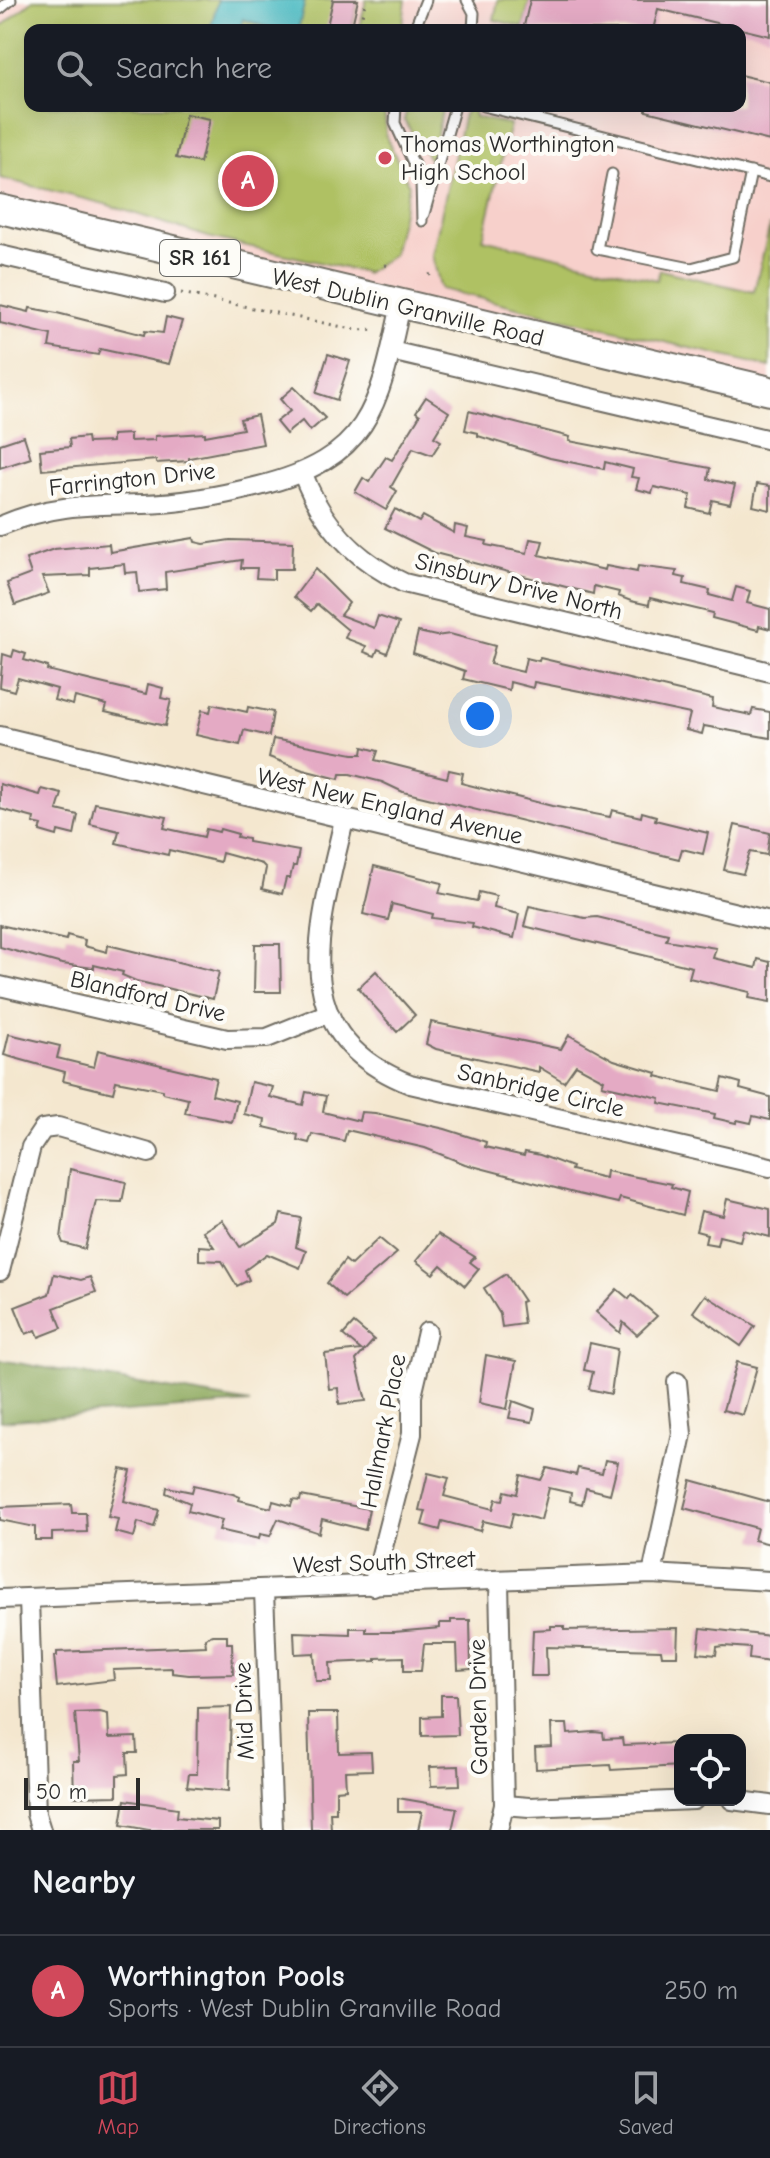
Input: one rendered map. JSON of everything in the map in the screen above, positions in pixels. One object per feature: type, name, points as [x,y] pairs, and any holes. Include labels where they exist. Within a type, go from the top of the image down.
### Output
[{"type":"main road","name":"West Dublin Granville Road","points":[[0,209],[770,391]]},
{"type":"street","points":[[0,255],[165,293]]},
{"type":"street","name":"Farrington Drive","points":[[0,526],[71,504],[189,502],[303,474],[337,454],[363,426],[380,390],[401,304]]},
{"type":"street","points":[[391,351],[770,440]]},
{"type":"street","name":"Sinsbury Drive North","points":[[303,474],[324,518],[340,539],[369,564],[404,583],[770,672]]},
{"type":"street","name":"West New England Avenue","points":[[0,736],[770,921]]},
{"type":"street","points":[[329,1013],[317,963],[318,937],[344,820]]},
{"type":"street","name":"Blandford Drive","points":[[0,986],[227,1039],[267,1038],[329,1013]]},
{"type":"street","name":"Sanbridge Circle","points":[[329,1013],[345,1039],[363,1057],[382,1071],[410,1084],[770,1167]]},
{"type":"street","points":[[0,1271],[31,1147],[43,1129],[58,1127],[149,1153]]},
{"type":"street","name":"Hallmark Place","points":[[373,1586],[412,1434],[412,1396],[427,1332]]},
{"type":"street","points":[[652,1574],[682,1434],[677,1382]]},
{"type":"street","name":"West South Street","points":[[0,1599],[652,1574],[770,1581]]},
{"type":"street","name":"Garden Drive","points":[[498,1830],[504,1805],[499,1582]]},
{"type":"street","name":"Mid Drive","points":[[264,1591],[273,1830]]},
{"type":"street","points":[[29,1599],[36,1814],[41,1830]]},
{"type":"street","points":[[504,1805],[529,1807],[674,1801]]},
{"type":"street","points":[[746,1802],[770,1805]]},
{"type":"lane","points":[[0,9],[11,0]]},
{"type":"lane","points":[[416,24],[426,0]]},
{"type":"lane","points":[[467,0],[474,13],[473,24]]},
{"type":"lane","points":[[396,112],[395,123],[421,180],[422,221],[453,112]]},
{"type":"lane","points":[[507,112],[770,177]]},
{"type":"lane","points":[[612,174],[597,249],[691,268],[733,257],[751,172]]},
{"type":"path","points":[[360,24],[366,0]]},
{"type":"path","points":[[165,293],[183,293],[357,330],[381,329]]},
{"type":"shaded area","name":"Thomas Worthington High School","points":[[0,0],[770,0],[770,391],[0,210]]},
{"type":"green space","points":[[33,0],[358,0],[352,24],[24,24],[24,112],[384,112],[386,136],[409,185],[393,255],[366,273],[208,237],[105,204],[0,178],[0,28]]},
{"type":"green space","points":[[366,0],[406,0],[403,24],[360,24]]},
{"type":"green space","points":[[498,0],[530,0],[524,24],[494,20]]},
{"type":"green space","points":[[406,112],[442,112],[431,162],[404,120]]},
{"type":"green space","points":[[474,112],[475,117],[510,125],[483,239],[657,280],[660,270],[754,292],[770,225],[770,367],[441,289],[432,255],[464,114]]},
{"type":"green space","points":[[0,1360],[250,1403],[0,1421]]},
{"type":"water","points":[[218,0],[305,1],[299,24],[258,24],[243,19],[242,24],[212,24]]},
{"type":"building","points":[[333,0],[358,0],[352,24],[327,24]]},
{"type":"building","points":[[530,0],[770,0],[770,36],[746,30],[746,24],[720,24],[658,9],[654,24],[524,24]]},
{"type":"building","name":"Thomas Worthington High School","points":[[746,76],[770,82],[770,141],[650,112],[746,112]]},
{"type":"building","points":[[186,114],[210,119],[200,163],[176,158]]},
{"type":"building","points":[[0,305],[29,312],[30,308],[57,313],[144,335],[145,331],[163,333],[166,317],[182,321],[169,364],[100,349],[98,355],[49,347],[51,335],[0,323]]},
{"type":"building","points":[[328,354],[350,361],[337,400],[316,393]]},
{"type":"building","points":[[294,387],[325,418],[310,431],[302,421],[286,434],[276,422],[290,411],[280,399]]},
{"type":"building","points":[[426,397],[449,412],[434,437],[441,441],[432,455],[413,448],[391,487],[397,491],[386,510],[355,492],[363,478],[369,482],[386,457],[392,460],[420,415],[416,412]]},
{"type":"building","points":[[469,411],[570,437],[569,441],[710,468],[708,479],[735,485],[730,504],[712,500],[709,513],[688,508],[691,495],[654,487],[652,493],[636,489],[639,478],[631,477],[633,469],[605,462],[604,469],[550,458],[478,436],[478,433],[465,430]]},
{"type":"building","points":[[257,415],[263,444],[189,458],[189,461],[156,463],[156,460],[42,470],[40,450],[70,447],[69,439],[87,437],[88,443],[112,442],[112,435],[130,434],[130,441],[155,440],[155,436],[205,433],[205,436],[243,429],[240,419]]},
{"type":"building","points":[[24,436],[31,458],[0,468],[0,444]]},
{"type":"building","points":[[757,484],[770,486],[770,510],[753,506]]},
{"type":"building","points":[[395,509],[419,522],[423,516],[454,533],[455,525],[468,528],[466,537],[487,541],[486,545],[527,553],[530,539],[543,541],[539,555],[605,570],[606,566],[637,572],[638,566],[677,571],[676,576],[685,578],[684,584],[710,590],[709,595],[732,601],[736,587],[750,591],[747,603],[770,609],[770,629],[759,626],[758,630],[712,618],[713,613],[650,598],[649,605],[631,601],[618,596],[619,592],[594,586],[593,594],[435,553],[385,528]]},
{"type":"building","points":[[194,538],[195,542],[204,544],[230,540],[293,542],[292,569],[274,569],[274,579],[256,578],[257,568],[241,568],[242,560],[165,572],[166,589],[139,592],[137,572],[125,573],[124,564],[90,568],[90,575],[42,577],[49,593],[15,605],[7,583],[31,574],[26,559],[54,549],[109,544],[110,552]]},
{"type":"building","points":[[315,569],[349,603],[340,615],[374,628],[378,616],[399,623],[387,653],[378,649],[375,656],[364,652],[366,646],[345,638],[348,630],[317,604],[311,611],[294,597]]},
{"type":"building","points":[[418,632],[436,636],[450,634],[495,646],[490,664],[523,672],[526,658],[539,661],[540,658],[713,699],[712,707],[751,715],[753,709],[770,712],[770,738],[704,726],[702,734],[686,730],[690,714],[534,682],[533,688],[510,682],[509,690],[463,679],[465,671],[413,653]]},
{"type":"building","points":[[14,650],[26,654],[24,660],[48,667],[47,670],[146,694],[148,684],[163,688],[161,698],[171,700],[165,726],[105,712],[107,705],[75,697],[73,705],[54,700],[57,689],[18,678],[14,691],[0,687],[3,654],[12,657]]},
{"type":"building","points":[[212,704],[247,712],[248,707],[273,712],[269,736],[244,730],[240,745],[196,735],[202,710],[210,712]]},
{"type":"building","points":[[273,739],[353,754],[362,754],[363,747],[378,751],[375,760],[447,778],[449,770],[463,773],[461,783],[552,806],[610,817],[612,810],[641,817],[642,812],[656,816],[655,820],[708,833],[703,854],[682,849],[679,859],[403,792],[382,782],[350,774],[340,774],[339,779],[303,770],[269,757]]},
{"type":"building","points":[[0,784],[40,795],[42,789],[62,794],[57,810],[78,815],[74,835],[58,831],[57,836],[40,831],[42,825],[33,823],[34,818],[0,809]]},
{"type":"building","points":[[95,803],[167,817],[164,828],[204,837],[206,829],[219,832],[220,829],[238,834],[237,837],[248,839],[248,842],[299,851],[296,866],[293,866],[290,878],[286,878],[282,894],[262,889],[266,868],[262,864],[222,853],[220,862],[169,850],[168,855],[116,843],[119,831],[90,824]]},
{"type":"building","points":[[735,825],[770,833],[767,855],[750,852],[743,874],[724,870]]},
{"type":"building","points":[[374,866],[442,883],[439,893],[477,901],[479,892],[496,896],[494,908],[519,914],[514,938],[472,927],[473,923],[432,918],[433,914],[392,904],[388,920],[363,914]]},
{"type":"building","points":[[529,906],[585,918],[597,917],[668,934],[666,940],[716,948],[713,958],[756,968],[758,959],[770,962],[770,1002],[749,998],[750,992],[689,978],[692,967],[524,926]]},
{"type":"building","points":[[0,925],[66,940],[67,935],[85,940],[84,946],[107,952],[108,945],[219,972],[213,999],[136,981],[122,975],[123,972],[94,965],[94,968],[62,964],[0,947]]},
{"type":"building","points":[[255,944],[280,944],[281,992],[254,992]]},
{"type":"building","points":[[376,971],[415,1015],[397,1032],[358,988]]},
{"type":"building","points":[[431,1022],[561,1049],[569,1035],[614,1060],[657,1073],[656,1076],[720,1091],[723,1078],[741,1083],[740,1089],[770,1097],[770,1120],[753,1116],[751,1123],[737,1120],[736,1123],[714,1118],[715,1114],[659,1103],[660,1098],[602,1085],[604,1080],[576,1065],[564,1082],[539,1067],[539,1072],[436,1049],[426,1044]]},
{"type":"building","points":[[9,1034],[60,1046],[57,1058],[94,1067],[98,1050],[216,1078],[212,1095],[237,1101],[232,1122],[185,1113],[188,1099],[163,1093],[163,1090],[116,1081],[113,1093],[63,1081],[65,1072],[4,1055]]},
{"type":"building","points":[[251,1082],[273,1087],[270,1097],[303,1105],[306,1092],[326,1096],[323,1112],[359,1121],[361,1112],[375,1113],[445,1129],[486,1142],[485,1147],[524,1156],[525,1152],[540,1155],[572,1167],[571,1170],[605,1178],[606,1171],[672,1184],[671,1187],[688,1192],[683,1215],[620,1198],[618,1203],[578,1194],[465,1164],[425,1148],[347,1130],[344,1141],[312,1134],[309,1143],[297,1140],[298,1135],[264,1127],[265,1119],[244,1114]]},
{"type":"building","points":[[70,1169],[126,1182],[122,1202],[96,1201],[85,1249],[63,1243],[61,1238]]},
{"type":"building","points":[[727,1199],[770,1209],[770,1237],[743,1230],[740,1241],[719,1236],[717,1245],[705,1243],[707,1234],[696,1231],[701,1211],[723,1216]]},
{"type":"building","points":[[281,1214],[301,1218],[296,1247],[306,1251],[300,1268],[267,1254],[245,1270],[249,1280],[237,1286],[222,1261],[199,1260],[199,1246],[214,1247],[203,1231],[222,1220],[240,1247],[278,1224]]},
{"type":"building","points":[[438,1234],[475,1257],[470,1262],[479,1269],[465,1286],[441,1265],[433,1274],[416,1261]]},
{"type":"building","points":[[379,1238],[397,1253],[344,1298],[327,1283],[345,1260],[351,1265]]},
{"type":"building","points":[[54,1274],[81,1280],[90,1277],[96,1292],[54,1308],[62,1328],[39,1337],[36,1330],[26,1334],[15,1307],[49,1294]]},
{"type":"building","points":[[506,1274],[524,1301],[521,1302],[524,1324],[502,1327],[500,1314],[484,1288]]},
{"type":"building","points":[[617,1289],[629,1299],[632,1295],[657,1316],[637,1335],[623,1322],[620,1333],[596,1312]]},
{"type":"building","points":[[705,1295],[755,1326],[741,1346],[693,1312]]},
{"type":"building","points":[[354,1323],[374,1340],[356,1360],[366,1401],[339,1404],[338,1388],[329,1389],[325,1354],[361,1350],[343,1335]]},
{"type":"building","points":[[590,1343],[617,1349],[611,1394],[589,1389],[593,1372],[584,1370]]},
{"type":"building","points":[[486,1355],[516,1361],[507,1409],[479,1403]]},
{"type":"building","points":[[737,1362],[757,1367],[743,1415],[723,1410]]},
{"type":"building","points":[[513,1401],[535,1409],[532,1422],[509,1418]]},
{"type":"building","points":[[605,1460],[618,1462],[610,1494],[586,1488],[582,1504],[570,1501],[571,1493],[549,1488],[541,1520],[513,1513],[510,1527],[483,1521],[480,1531],[442,1521],[440,1530],[422,1525],[426,1511],[419,1510],[428,1473],[449,1478],[444,1496],[493,1509],[496,1499],[503,1500],[505,1491],[517,1494],[521,1475],[541,1480],[547,1468],[576,1475],[578,1468],[602,1473]]},
{"type":"building","points":[[121,1469],[131,1471],[124,1501],[159,1510],[154,1527],[138,1522],[134,1537],[115,1532],[118,1519],[108,1517]]},
{"type":"building","points":[[691,1480],[770,1502],[770,1544],[754,1540],[757,1528],[684,1508]]},
{"type":"building","points":[[194,1485],[233,1494],[240,1497],[239,1500],[271,1508],[273,1501],[291,1506],[293,1500],[300,1501],[301,1496],[369,1509],[365,1530],[322,1519],[319,1533],[278,1519],[270,1536],[260,1534],[259,1539],[219,1530],[222,1520],[188,1511],[190,1503],[166,1493],[167,1487],[192,1492]]},
{"type":"building","points":[[71,1504],[72,1513],[86,1513],[87,1532],[52,1533],[52,1540],[35,1540],[35,1527],[0,1520],[0,1507]]},
{"type":"building","points":[[451,1620],[470,1620],[471,1669],[458,1670],[457,1644],[424,1644],[421,1671],[404,1671],[404,1657],[376,1658],[376,1661],[330,1663],[331,1681],[316,1681],[314,1653],[295,1654],[294,1632],[350,1634],[350,1628],[366,1628],[366,1632],[394,1632],[440,1628],[440,1623],[451,1623]]},
{"type":"building","points":[[551,1626],[564,1626],[564,1630],[678,1628],[677,1656],[662,1656],[661,1650],[546,1647],[547,1676],[531,1676],[533,1630],[551,1629]]},
{"type":"building","points":[[701,1628],[770,1636],[770,1662],[749,1659],[750,1648],[724,1646],[717,1647],[716,1655],[698,1653]]},
{"type":"building","points":[[227,1635],[227,1643],[232,1643],[233,1674],[189,1675],[172,1673],[172,1668],[113,1670],[114,1680],[57,1687],[54,1656],[57,1652],[206,1646],[205,1638]]},
{"type":"building","points":[[441,1695],[456,1695],[458,1735],[422,1736],[422,1717],[441,1716]]},
{"type":"building","points":[[231,1707],[229,1791],[187,1787],[189,1774],[197,1774],[198,1708]]},
{"type":"building","points":[[75,1713],[108,1714],[109,1738],[136,1737],[137,1753],[127,1753],[128,1774],[117,1775],[117,1796],[74,1797],[73,1761],[79,1761]]},
{"type":"building","points":[[308,1713],[338,1713],[339,1753],[371,1752],[372,1770],[345,1771],[346,1789],[336,1790],[336,1812],[330,1812],[331,1830],[311,1830]]},
{"type":"building","points":[[551,1724],[567,1724],[568,1734],[603,1733],[604,1739],[622,1738],[623,1745],[674,1743],[674,1766],[611,1770],[610,1765],[536,1769],[535,1748],[552,1747]]},
{"type":"building","points":[[459,1766],[460,1785],[431,1786],[430,1767]]},
{"type":"building","points":[[398,1798],[457,1808],[452,1830],[418,1830],[422,1812],[398,1812]]},
{"type":"building","points":[[125,1800],[178,1808],[177,1817],[218,1821],[218,1830],[149,1830],[121,1825]]},
{"type":"place","name":"Thomas Worthington High School","points":[[385,158]]},
{"type":"place","name":"Worthington Pools","points":[[248,181]]}]
